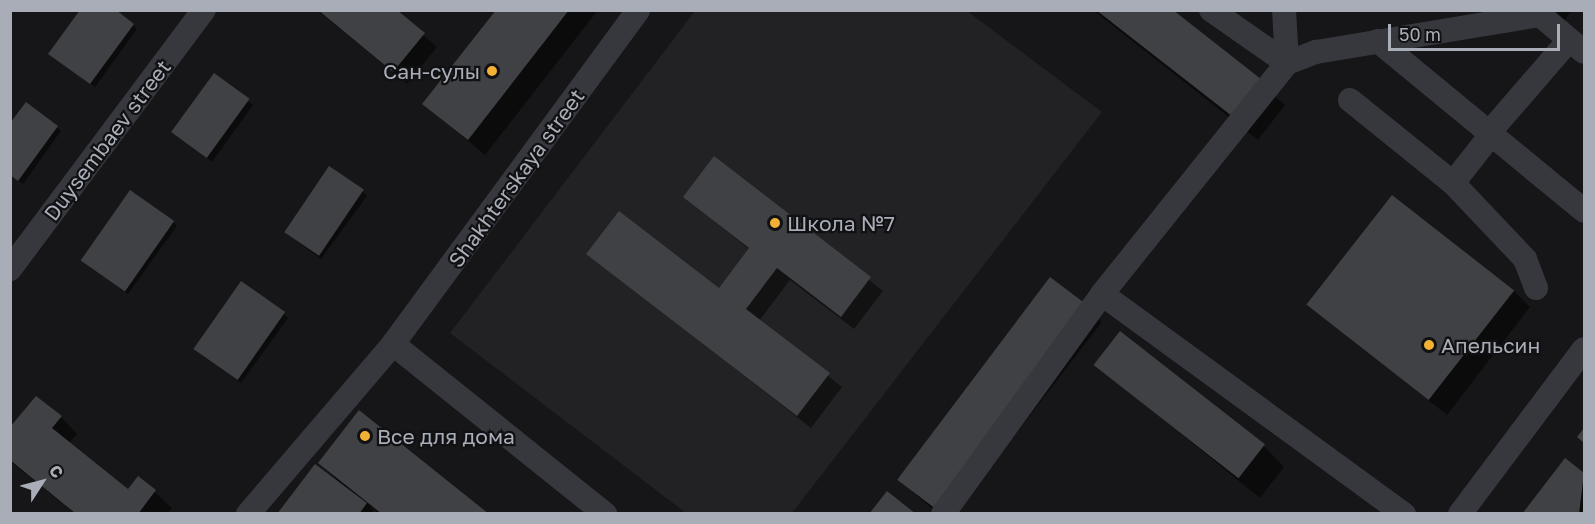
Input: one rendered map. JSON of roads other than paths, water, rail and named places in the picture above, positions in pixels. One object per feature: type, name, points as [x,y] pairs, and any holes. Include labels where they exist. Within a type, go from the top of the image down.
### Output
[{"type":"street","name":"Duysembaev street","points":[[10,269],[204,10]]},
{"type":"street","name":"Shakhterskaya street","points":[[248,513],[393,344],[638,10]]},
{"type":"street","points":[[1211,10],[1287,63]]},
{"type":"street","points":[[1284,10],[1287,63]]},
{"type":"street","points":[[943,513],[1102,294],[1287,63],[1378,41],[1537,13],[1577,46],[1489,135],[1454,183]]},
{"type":"street","points":[[1378,41],[1489,135],[1584,211]]},
{"type":"street","points":[[1350,100],[1454,183],[1524,259],[1536,288]]},
{"type":"street","points":[[1102,294],[1404,513]]},
{"type":"street","points":[[393,344],[605,513]]},
{"type":"street","points":[[1460,513],[1584,349]]},
{"type":"place","name":"Сан-сулы","points":[[492,71]]},
{"type":"place","name":"Школа №7","points":[[775,223]]},
{"type":"place","name":"Апельсин","points":[[1429,345]]},
{"type":"place","name":"Все для дома","points":[[365,436]]}]
